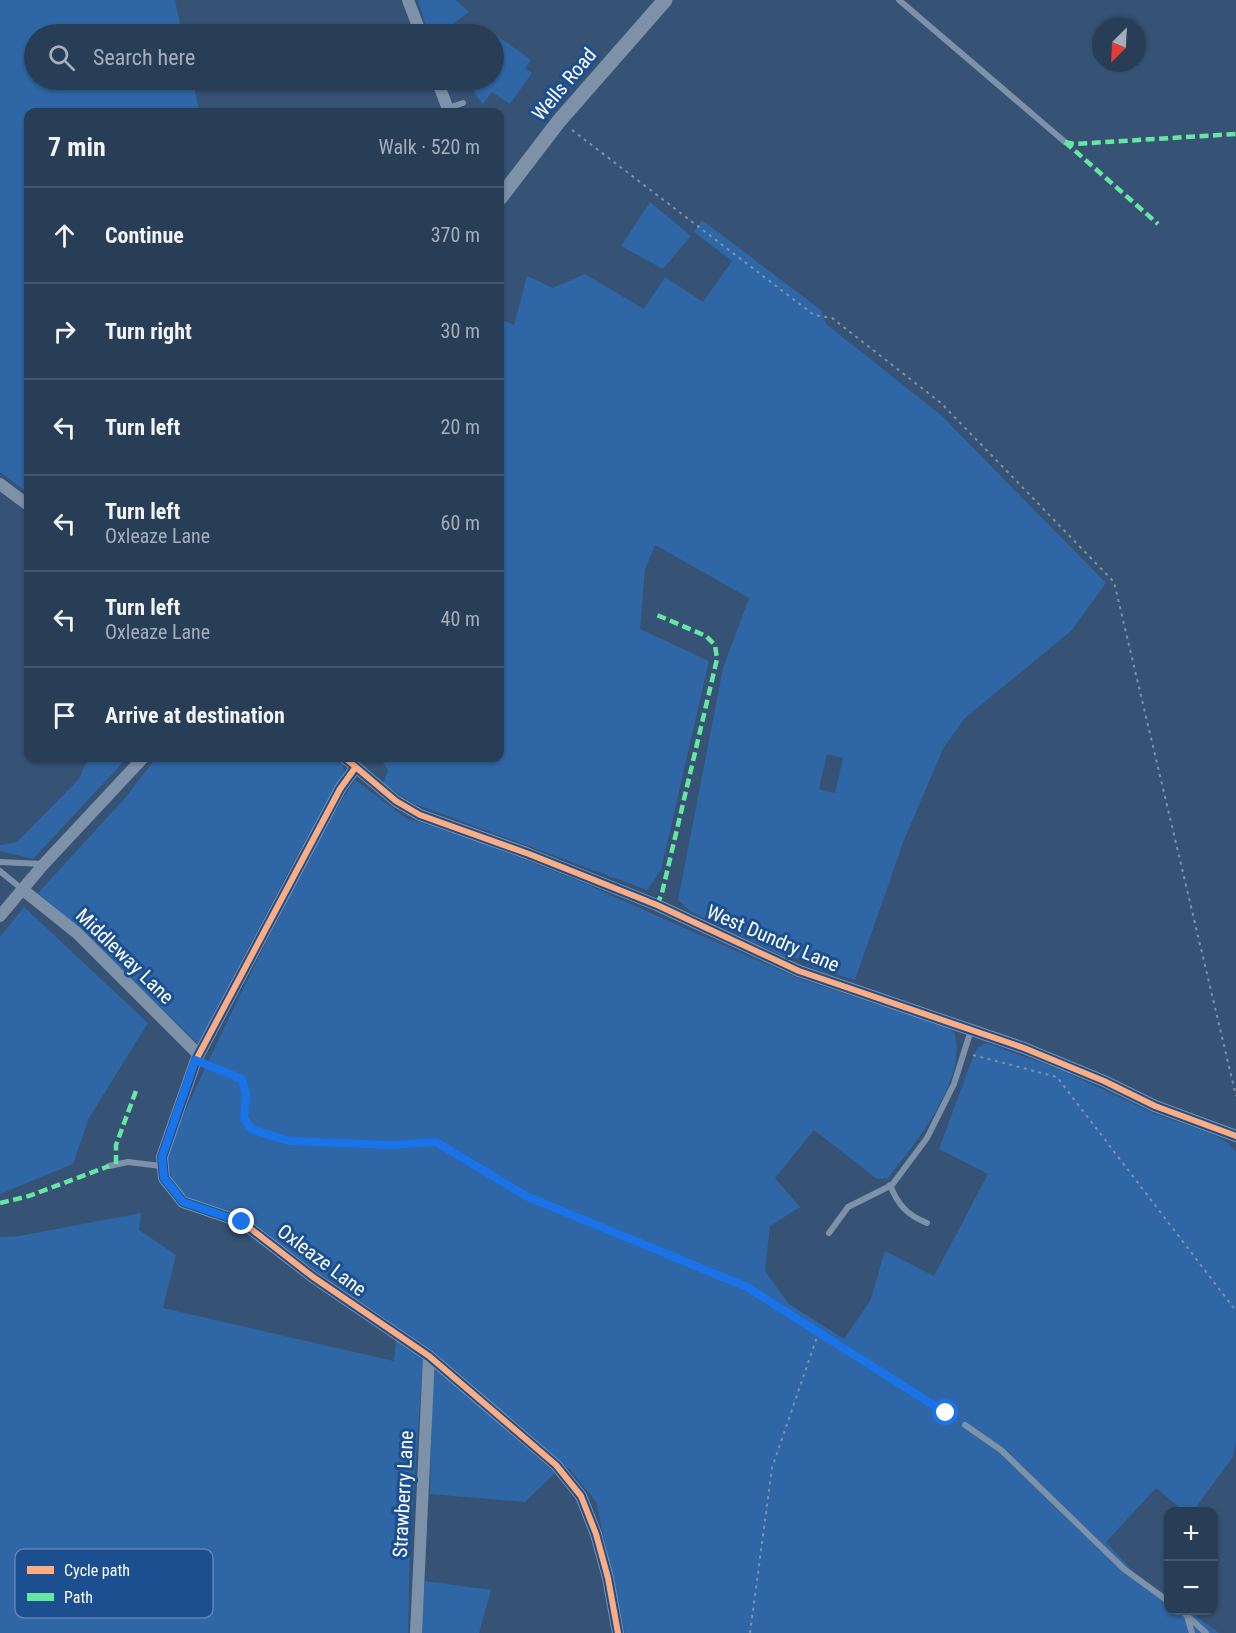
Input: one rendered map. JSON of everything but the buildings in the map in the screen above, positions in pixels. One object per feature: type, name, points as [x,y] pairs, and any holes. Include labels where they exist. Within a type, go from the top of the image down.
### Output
[{"type":"street","points":[[408,0],[417,24]]},
{"type":"street","name":"Wells Road","points":[[504,193],[559,121],[665,0]]},
{"type":"street","points":[[441,90],[447,108]]},
{"type":"street","points":[[0,484],[24,502]]},
{"type":"street","points":[[0,916],[42,865],[139,762]]},
{"type":"street","name":"West Dundry Lane","points":[[349,762],[396,801],[420,815],[529,854],[657,905],[799,971],[1024,1048],[1104,1081],[1155,1106],[1236,1136]]},
{"type":"street","points":[[161,1166],[162,1157],[197,1057],[340,789],[355,768]]},
{"type":"street","name":"Middleway Lane","points":[[22,889],[77,933],[197,1057]]},
{"type":"street","name":"Oxleaze Lane","points":[[161,1166],[164,1178],[183,1202],[242,1222],[313,1278],[429,1356],[556,1465],[582,1496],[596,1534],[608,1578],[618,1633]]},
{"type":"street","name":"Strawberry Lane","points":[[416,1633],[429,1356]]},
{"type":"lane","points":[[899,0],[1065,142]]},
{"type":"lane","points":[[453,108],[464,103]]},
{"type":"lane","points":[[0,862],[42,865]]},
{"type":"lane","points":[[0,871],[22,889]]},
{"type":"lane","points":[[829,1233],[848,1207],[890,1185],[927,1138],[954,1084],[966,1052],[971,1029]]},
{"type":"lane","points":[[109,1166],[128,1162],[161,1166]]},
{"type":"lane","points":[[890,1185],[897,1202],[906,1212],[927,1223]]},
{"type":"lane","points":[[965,1425],[1001,1450],[1124,1569],[1164,1598]]},
{"type":"lane","points":[[1185,1615],[1192,1633]]},
{"type":"lane","points":[[1187,1615],[1206,1633]]},
{"type":"path","points":[[559,121],[814,315],[832,318],[941,403],[1114,582],[1236,1096]]},
{"type":"path","points":[[966,1052],[1057,1077],[1236,1311]]},
{"type":"path","points":[[197,1057],[242,1079],[246,1095],[244,1118],[251,1129],[289,1141],[392,1145],[436,1142],[526,1196],[747,1287],[965,1425]]},
{"type":"path","points":[[750,1633],[772,1468],[819,1331]]},
{"type":"shaded area","points":[[0,0],[175,0],[180,24],[24,24],[24,90],[194,90],[199,108],[24,108],[24,490],[0,472]]},
{"type":"shaded area","points":[[418,0],[456,0],[469,12],[453,24],[425,24]]},
{"type":"shaded area","points":[[504,41],[531,60],[525,68],[532,73],[510,104],[492,92],[483,104],[474,90],[504,90]]},
{"type":"shaded area","points":[[650,202],[691,236],[663,269],[621,246]]},
{"type":"shaded area","points":[[702,220],[821,310],[826,324],[941,415],[1106,583],[1071,631],[965,718],[944,747],[904,840],[855,980],[814,968],[799,958],[787,958],[690,911],[678,900],[723,668],[749,598],[655,545],[645,570],[640,629],[709,661],[661,870],[647,890],[415,804],[383,784],[388,770],[383,762],[504,762],[504,321],[514,325],[527,276],[553,288],[585,274],[644,309],[665,277],[703,302],[732,261],[694,232]],"holes":[[[827,754],[843,758],[835,793],[819,789]]]},
{"type":"shaded area","points":[[86,762],[123,762],[33,859],[0,851],[0,845],[17,842],[79,779]]},
{"type":"shaded area","points":[[153,762],[341,762],[343,764],[344,774],[289,870],[198,1044],[79,928],[38,893],[125,798]]},
{"type":"shaded area","points":[[355,780],[406,818],[479,842],[581,882],[802,980],[944,1026],[954,1032],[957,1050],[954,1069],[947,1089],[925,1129],[888,1178],[877,1179],[814,1130],[775,1178],[800,1207],[770,1226],[765,1271],[789,1304],[844,1339],[870,1301],[885,1251],[934,1276],[988,1174],[939,1149],[977,1048],[986,1043],[1059,1069],[1155,1114],[1209,1133],[1228,1143],[1236,1152],[1236,1441],[1233,1457],[1196,1507],[1179,1507],[1156,1488],[1106,1542],[1139,1578],[1164,1594],[1164,1615],[1194,1615],[1219,1633],[625,1633],[596,1502],[571,1471],[434,1352],[319,1273],[241,1215],[190,1198],[175,1189],[165,1157],[229,1018],[331,817]]},
{"type":"shaded area","points":[[24,907],[148,1023],[89,1118],[73,1164],[0,1194],[0,937]]},
{"type":"shaded area","points":[[141,1213],[139,1230],[176,1255],[163,1308],[394,1361],[396,1340],[423,1358],[410,1544],[408,1633],[0,1633],[0,1237],[19,1236]]},
{"type":"shaded area","points":[[433,1366],[555,1473],[525,1502],[430,1494]]},
{"type":"shaded area","points":[[425,1581],[491,1590],[479,1633],[421,1633]]},
{"type":"marked path","points":[[1065,142],[1074,144],[1236,134]]},
{"type":"marked path","points":[[1065,142],[1158,224]]},
{"type":"marked path","points":[[657,615],[706,636],[715,645],[717,659],[662,893],[657,905]]},
{"type":"marked path","points":[[116,1164],[116,1145],[137,1088]]},
{"type":"marked path","points":[[0,1203],[29,1196],[109,1166]]},
{"type":"cycle path","points":[[350,762],[396,801],[420,815],[529,854],[657,905],[799,971],[1024,1048],[1104,1081],[1155,1106],[1236,1136]]},
{"type":"cycle path","points":[[355,768],[340,789],[196,1060],[162,1157],[164,1178],[183,1202],[242,1222],[313,1277],[429,1356],[556,1465],[581,1496],[596,1534],[608,1578],[618,1633]]},
{"type":"route","points":[[242,1222],[183,1202],[171,1190],[164,1178],[161,1166],[162,1157],[195,1060],[242,1079],[246,1095],[244,1118],[251,1129],[289,1141],[392,1145],[436,1142],[526,1196],[747,1287],[946,1413]]}]
